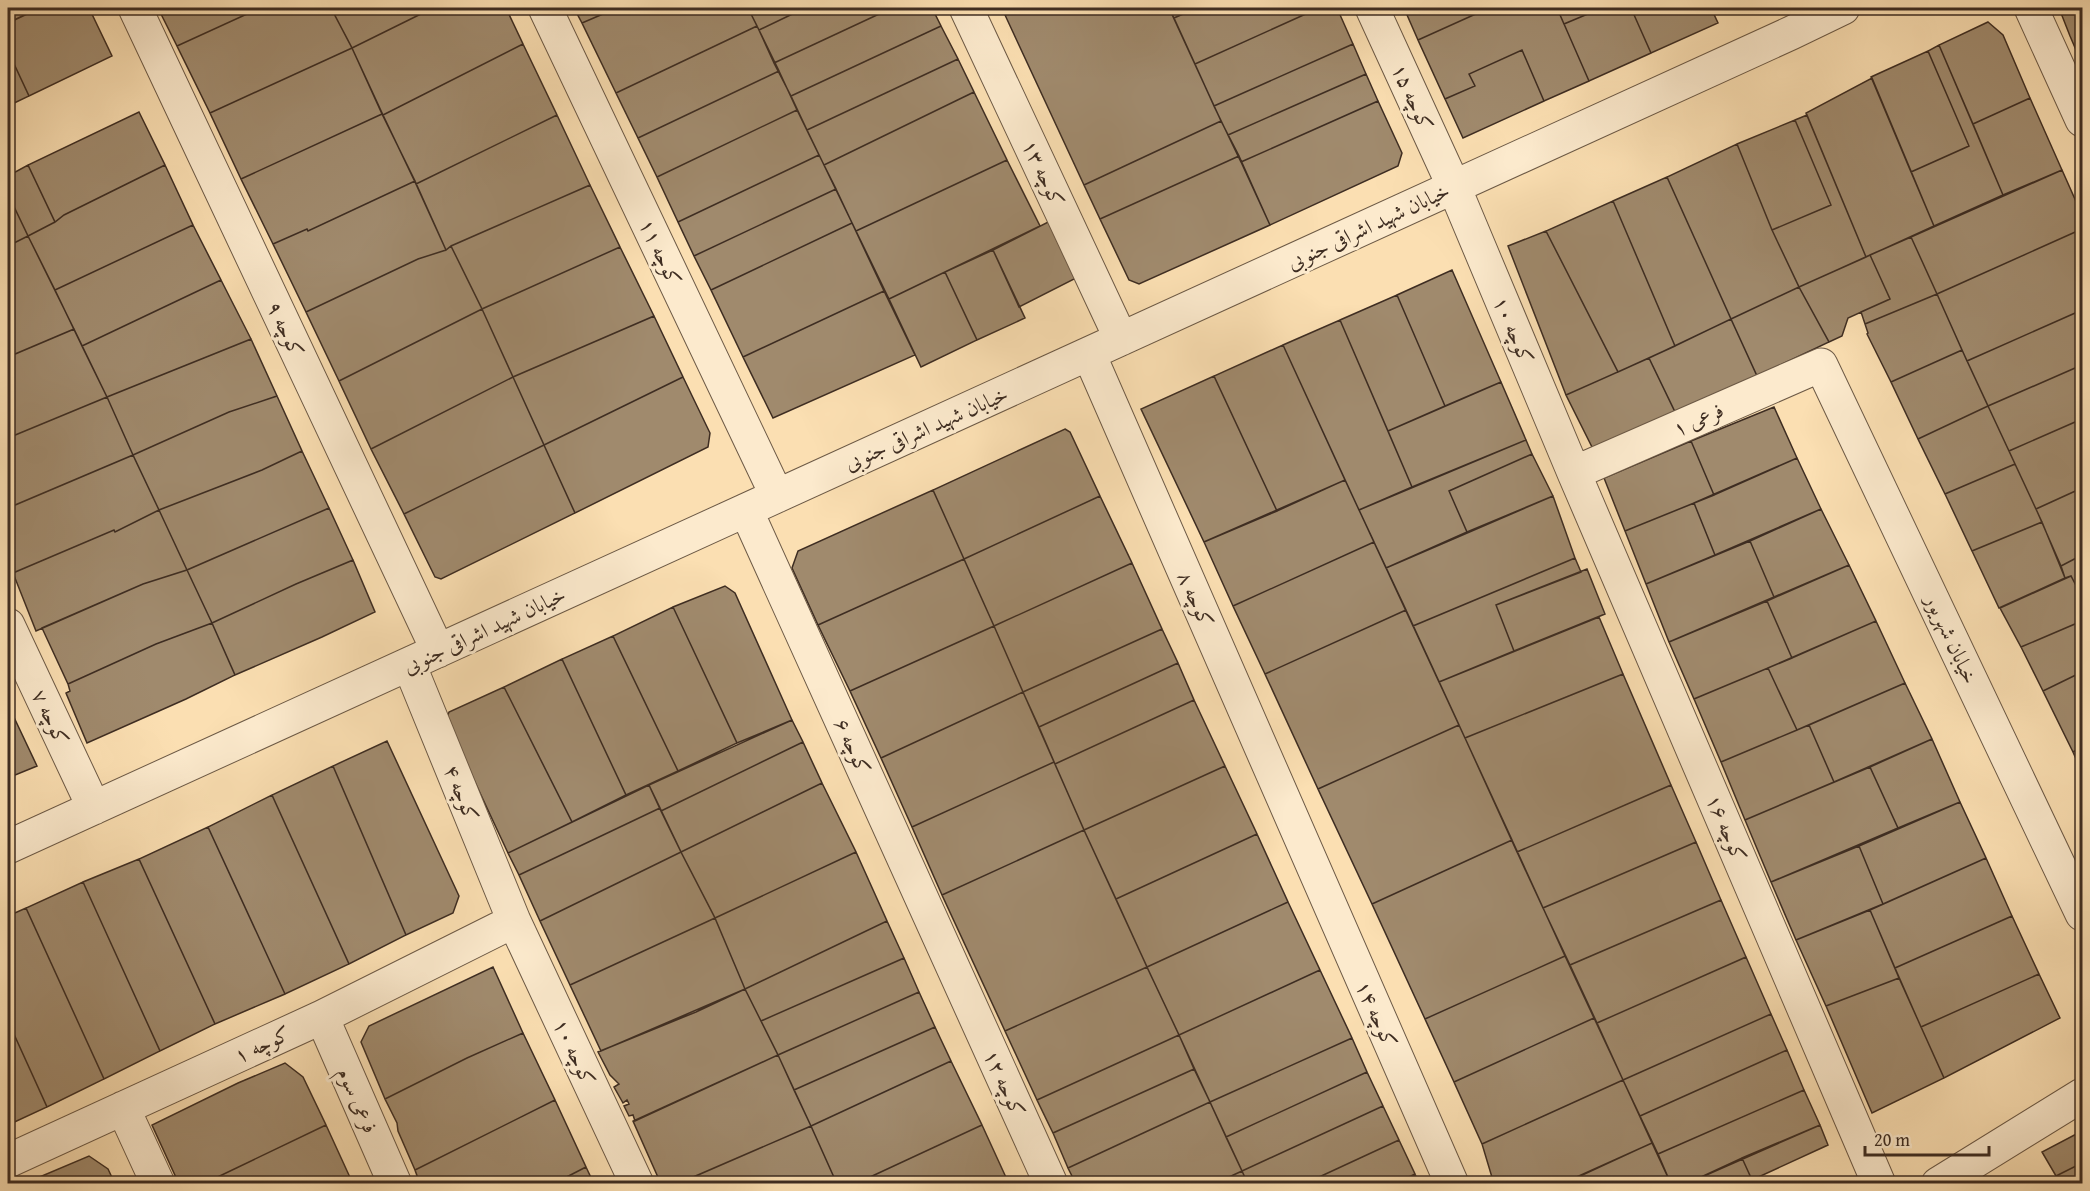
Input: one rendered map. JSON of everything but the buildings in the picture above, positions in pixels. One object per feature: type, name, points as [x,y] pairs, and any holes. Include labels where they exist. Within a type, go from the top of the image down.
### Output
[{"type":"street","name":"کوچه ۹","points":[[135,8],[423,658]]},
{"type":"street","name":"کوچه ۱۱","points":[[545,8],[777,496]]},
{"type":"street","name":"کوچه ۱۳","points":[[966,8],[1121,339]]},
{"type":"street","name":"کوچه ۱۵","points":[[1372,8],[1454,187]]},
{"type":"street","name":"خیابان شهید اشراقی جنوبی","points":[[8,847],[1454,187],[1785,20],[1843,8]]},
{"type":"street","points":[[2031,8],[2082,120]]},
{"type":"street","name":"کوچه ۱۰","points":[[1454,187],[1574,473]]},
{"type":"street","name":"کوچه ۸","points":[[1089,354],[1303,844]]},
{"type":"street","name":"فرعی ۱","points":[[1574,473],[1821,365]]},
{"type":"street","name":"خیابان شهریور","points":[[1821,365],[2082,914]]},
{"type":"street","name":"کوچه ۱۶","points":[[1574,473],[1879,1184]]},
{"type":"street","name":"کوچه ۶","points":[[746,510],[960,982]]},
{"type":"street","name":"کوچه ۷","points":[[8,625],[93,808]]},
{"type":"street","name":"کوچه ۴","points":[[423,658],[514,921]]},
{"type":"street","name":"کوچه ۱۴","points":[[1303,844],[1452,1184]]},
{"type":"street","name":"کوچه ۱۰","points":[[514,921],[637,1184]]},
{"type":"street","name":"کوچه ۱","points":[[8,1161],[322,1017],[514,921]]},
{"type":"street","name":"کوچه ۱۲","points":[[960,982],[1050,1184]]},
{"type":"street","name":"فرعی سوم","points":[[322,1017],[395,1184]]},
{"type":"street","points":[[1938,1184],[2082,1095]]},
{"type":"street","points":[[123,1108],[158,1184]]}]
